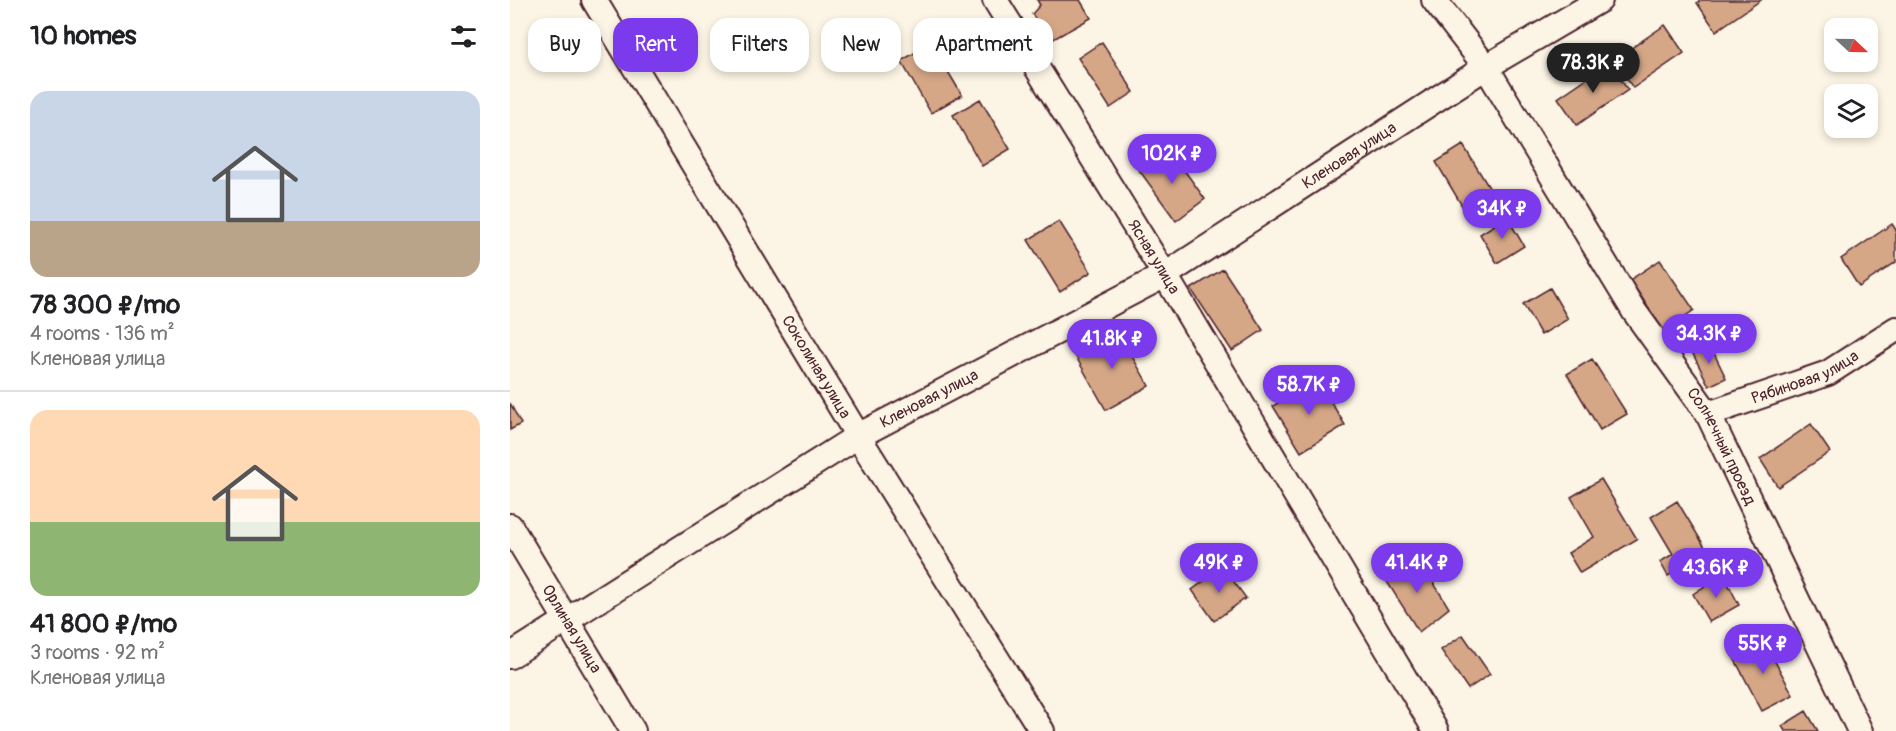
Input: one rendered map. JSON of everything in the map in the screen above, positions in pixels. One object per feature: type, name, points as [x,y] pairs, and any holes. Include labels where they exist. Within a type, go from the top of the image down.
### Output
[{"type":"street","name":"Соколиная улица","points":[[594,0],[858,436],[1042,731]]},
{"type":"street","name":"Ясная улица","points":[[995,0],[1165,275],[1436,731]]},
{"type":"street","name":"Солнечный проезд","points":[[1434,0],[1486,67],[1634,311],[1708,414],[1860,731]]},
{"type":"street","name":"Кленовая улица","points":[[510,656],[858,436],[1165,275],[1486,67],[1600,0]]},
{"type":"street","name":"Рябиновая улица","points":[[1708,414],[1828,373],[1896,330]]},
{"type":"street","name":"Орлиная улица","points":[[510,526],[633,731]]},
{"type":"building","points":[[1037,0],[1080,0],[1091,18],[1053,39],[1053,18],[1035,18],[1032,14],[1040,5]]},
{"type":"building","points":[[1701,0],[1761,0],[1716,31],[1697,3]]},
{"type":"building","points":[[1665,25],[1684,53],[1633,88],[1614,60]]},
{"type":"building","points":[[1102,42],[1134,92],[1110,108],[1078,58]]},
{"type":"building","points":[[913,54],[913,72],[948,72],[962,95],[931,113],[901,61]]},
{"type":"building","points":[[1609,63],[1628,90],[1577,125],[1558,98]]},
{"type":"building","points":[[980,99],[1010,149],[982,166],[953,115]]},
{"type":"building","points":[[1463,145],[1496,199],[1468,216],[1436,162]]},
{"type":"building","points":[[1169,149],[1205,199],[1176,221],[1139,170]]},
{"type":"building","points":[[1507,217],[1524,246],[1497,263],[1480,234]]},
{"type":"building","points":[[1059,221],[1091,272],[1060,292],[1028,240]]},
{"type":"building","points":[[1892,224],[1896,230],[1896,262],[1859,287],[1841,259]]},
{"type":"building","points":[[1660,260],[1694,310],[1664,331],[1630,280]]},
{"type":"building","points":[[1223,269],[1263,330],[1232,351],[1191,289]]},
{"type":"building","points":[[1550,288],[1568,319],[1541,335],[1523,304]]},
{"type":"building","points":[[1117,330],[1149,386],[1106,410],[1075,355]]},
{"type":"building","points":[[1709,343],[1726,378],[1709,386],[1692,352]]},
{"type":"building","points":[[1592,359],[1627,414],[1600,430],[1567,374]]},
{"type":"building","points":[[1317,379],[1345,425],[1301,452],[1273,406]]},
{"type":"building","points":[[510,403],[521,424],[510,430]]},
{"type":"building","points":[[1811,424],[1830,452],[1778,487],[1760,459]]},
{"type":"building","points":[[1601,479],[1637,539],[1580,573],[1568,553],[1594,537],[1571,497]]},
{"type":"building","points":[[1677,501],[1708,552],[1668,576],[1660,562],[1673,554],[1651,517]]},
{"type":"building","points":[[1418,557],[1449,608],[1419,632],[1384,577]]},
{"type":"building","points":[[1223,567],[1246,598],[1214,621],[1192,590]]},
{"type":"building","points":[[1723,574],[1739,605],[1709,622],[1693,594]]},
{"type":"building","points":[[1463,635],[1490,674],[1468,689],[1441,650]]},
{"type":"building","points":[[1763,639],[1793,695],[1762,711],[1733,656]]},
{"type":"building","points":[[1806,711],[1818,731],[1785,731],[1782,726]]}]
